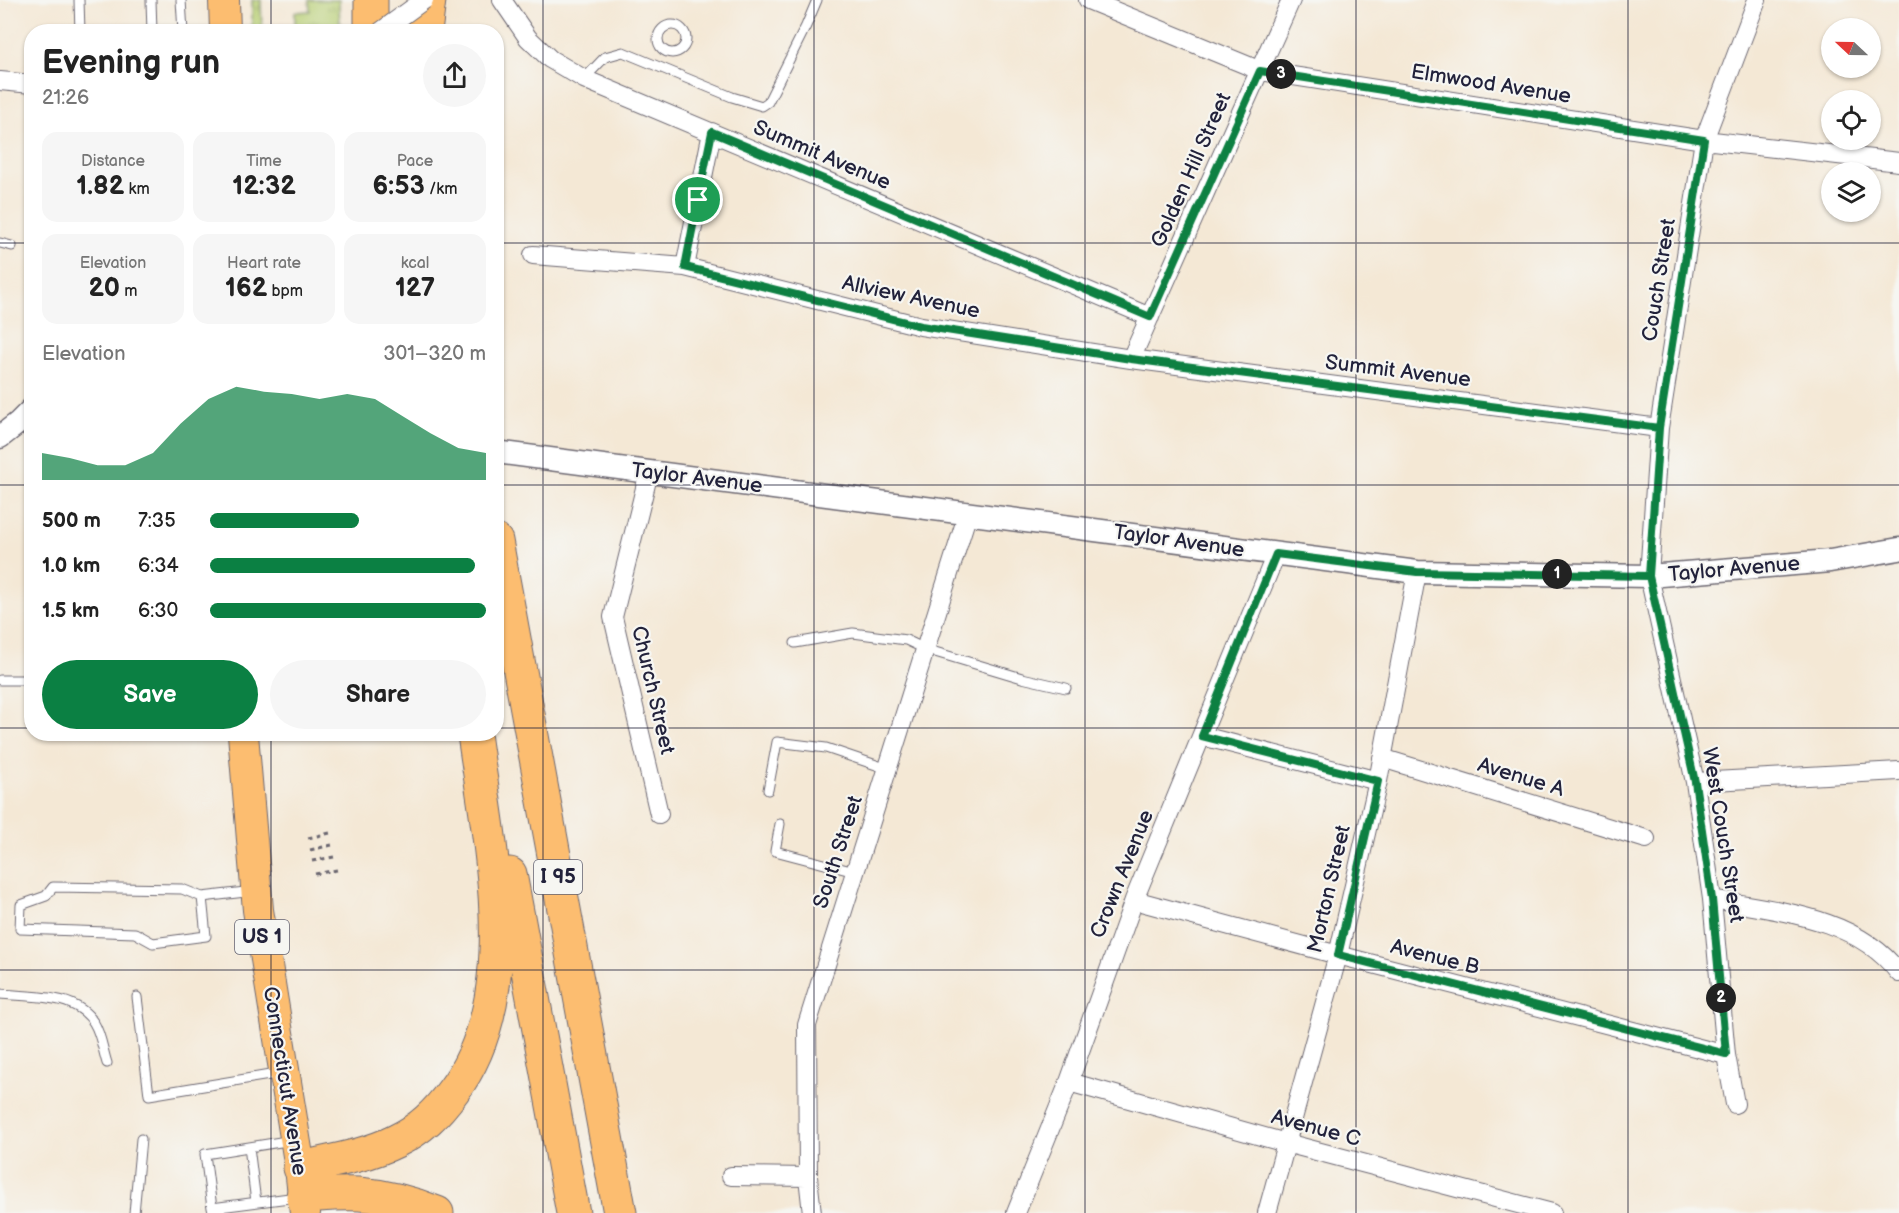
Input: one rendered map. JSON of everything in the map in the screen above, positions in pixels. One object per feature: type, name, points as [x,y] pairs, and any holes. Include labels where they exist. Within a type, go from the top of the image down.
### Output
[{"type":"highway","points":[[370,0],[371,24]]},
{"type":"highway","points":[[419,0],[422,24]]},
{"type":"highway","points":[[424,24],[429,0]]},
{"type":"highway","name":"I 95","points":[[504,584],[620,1213]]},
{"type":"highway","points":[[301,1179],[379,1149],[418,1128],[438,1112],[461,1081],[476,1054],[485,1030],[492,999],[496,894],[475,741]]},
{"type":"highway","name":"I 95","points":[[485,741],[573,1213]]},
{"type":"highway","points":[[562,899],[636,1213]]},
{"type":"highway","points":[[301,1179],[357,1194],[406,1202],[436,1213]]},
{"type":"main road","points":[[224,0],[225,24]]},
{"type":"main road","name":"Connecticut Avenue","points":[[244,741],[256,891],[301,1179]]},
{"type":"street","points":[[391,24],[424,0]]},
{"type":"street","name":"Summit Avenue","points":[[502,0],[528,38],[550,59],[584,79],[1150,317]]},
{"type":"street","name":"Elmwood Avenue","points":[[1088,0],[1260,71],[1704,140],[1899,162]]},
{"type":"street","name":"Golden Hill Street","points":[[1131,359],[1291,0]]},
{"type":"street","name":"Couch Street","points":[[1649,576],[1659,428],[1704,140],[1757,0]]},
{"type":"street","points":[[0,81],[24,83]]},
{"type":"street","points":[[685,267],[712,132]]},
{"type":"street","name":"Allview Avenue","points":[[533,255],[685,267],[921,326],[1131,359]]},
{"type":"street","name":"Summit Avenue","points":[[1131,359],[1659,428]]},
{"type":"street","points":[[0,437],[24,420]]},
{"type":"street","name":"Taylor Avenue","points":[[504,453],[1417,572],[1649,576],[1830,561],[1899,549]]},
{"type":"street","name":"Church Street","points":[[649,472],[613,617],[659,814]]},
{"type":"street","name":"South Street","points":[[812,1213],[808,1177],[807,1025],[968,513]]},
{"type":"street","name":"Crown Avenue","points":[[1016,1213],[1069,1082],[1134,900],[1276,554]]},
{"type":"street","name":"Morton Street","points":[[1267,1213],[1338,955],[1378,781],[1417,572]]},
{"type":"street","name":"West Couch Street","points":[[1649,576],[1695,782],[1712,899],[1726,1054],[1735,1104]]},
{"type":"street","points":[[1202,736],[1378,781]]},
{"type":"street","name":"Avenue A","points":[[1382,758],[1646,839]]},
{"type":"street","points":[[1695,782],[1899,771]]},
{"type":"street","points":[[1712,899],[1814,918],[1861,938],[1893,965],[1899,973]]},
{"type":"street","name":"Avenue B","points":[[1134,900],[1338,955],[1726,1054]]},
{"type":"street","name":"Avenue C","points":[[1069,1082],[1286,1143],[1552,1213]]},
{"type":"street","points":[[731,1176],[808,1177]]},
{"type":"lane","points":[[79,0],[80,24]]},
{"type":"lane","points":[[151,0],[152,24]]},
{"type":"lane","points":[[181,0],[182,24]]},
{"type":"lane","points":[[584,79],[605,57],[623,52],[732,97],[762,106],[768,102],[817,0]]},
{"type":"lane","points":[[660,67],[666,51]]},
{"type":"lane","points":[[0,243],[12,246]]},
{"type":"lane","points":[[795,643],[853,633],[906,640],[926,649],[1022,678],[1066,688]]},
{"type":"lane","points":[[0,680],[24,680]]},
{"type":"lane","points":[[768,790],[777,742],[825,748],[888,769]]},
{"type":"lane","points":[[780,824],[775,851],[855,872]]},
{"type":"lane","points":[[202,897],[206,936],[153,943],[135,933],[20,929],[21,905],[46,896],[53,887],[182,889],[202,897],[256,891]]},
{"type":"lane","points":[[0,994],[55,999],[71,1004],[86,1014],[95,1024],[107,1063]]},
{"type":"lane","points":[[137,997],[149,1095],[284,1073]]},
{"type":"lane","points":[[134,1213],[141,1139]]},
{"type":"lane","points":[[249,1147],[301,1179],[256,1202],[212,1208],[205,1154],[249,1147]]},
{"type":"lane","points":[[249,1147],[256,1202]]},
{"type":"path","points":[[308,838],[330,833]]},
{"type":"path","points":[[310,850],[332,845]]},
{"type":"path","points":[[312,861],[334,857]]},
{"type":"path","points":[[315,874],[337,870]]},
{"type":"green space","points":[[252,0],[261,0],[262,24],[252,24]]},
{"type":"green space","points":[[309,0],[339,0],[340,24],[295,24],[295,12],[310,11]]},
{"type":"route","points":[[698,200],[685,267],[921,326],[1131,359],[1659,428],[1649,576],[1417,572],[1276,554],[1202,736],[1378,781],[1338,955],[1726,1054],[1712,899],[1695,782],[1649,576],[1654,502],[1659,428],[1704,140],[1260,71],[1150,317],[712,132],[698,200]]}]
